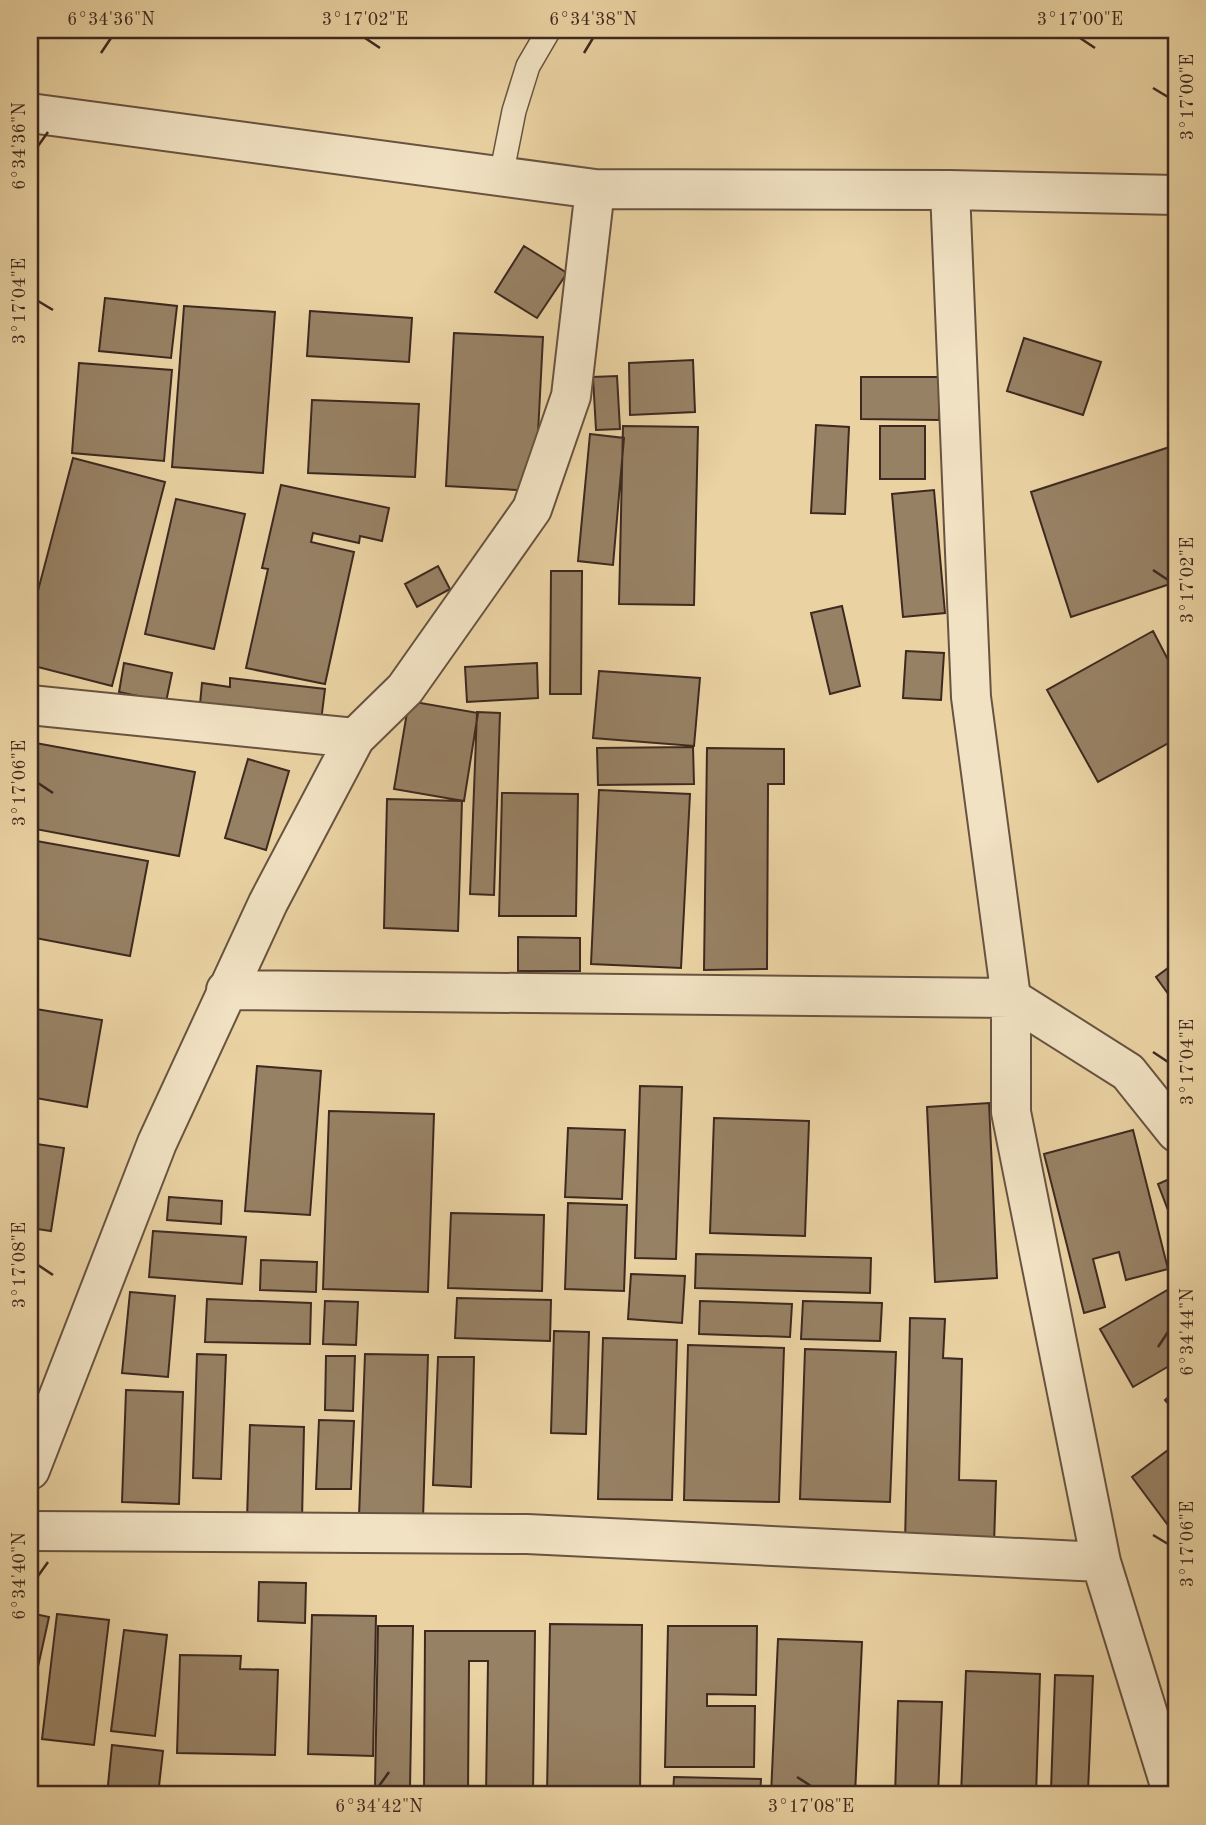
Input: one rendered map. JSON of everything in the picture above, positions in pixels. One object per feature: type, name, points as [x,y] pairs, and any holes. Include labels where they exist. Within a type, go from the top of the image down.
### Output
[{"type":"street","points":[[30,113],[595,189],[950,190],[1176,195]]},
{"type":"street","points":[[30,1470],[157,1143],[268,904],[355,738],[405,689],[532,509],[571,396],[595,189]]},
{"type":"street","points":[[950,190],[971,697],[1011,998],[1011,1112],[1101,1562],[1173,1795]]},
{"type":"street","points":[[30,705],[355,738]]},
{"type":"street","points":[[226,990],[1011,998],[1128,1072],[1176,1132]]},
{"type":"street","points":[[30,1531],[527,1534],[1101,1562]]},
{"type":"lane","points":[[501,176],[514,111],[528,66],[549,30]]},
{"type":"building","points":[[524,246],[567,273],[537,318],[495,292]]},
{"type":"building","points":[[105,298],[177,306],[171,358],[99,351]]},
{"type":"building","points":[[184,306],[275,312],[263,473],[172,467]]},
{"type":"building","points":[[30,309],[35,309],[32,385],[30,385]]},
{"type":"building","points":[[310,311],[412,318],[409,362],[307,356]]},
{"type":"building","points":[[454,333],[543,337],[535,491],[446,486]]},
{"type":"building","points":[[1024,338],[1101,362],[1083,415],[1007,391]]},
{"type":"building","points":[[693,360],[695,412],[630,415],[629,363]]},
{"type":"building","points":[[79,363],[172,370],[164,461],[72,453]]},
{"type":"building","points":[[617,376],[620,429],[596,430],[593,377]]},
{"type":"building","points":[[861,377],[940,377],[939,420],[861,419]]},
{"type":"building","points":[[312,400],[419,404],[415,477],[308,473]]},
{"type":"building","points":[[816,425],[849,427],[845,514],[811,513]]},
{"type":"building","points":[[623,426],[698,427],[694,605],[619,604]]},
{"type":"building","points":[[880,426],[925,426],[925,479],[880,479]]},
{"type":"building","points":[[590,434],[624,438],[613,565],[578,561]]},
{"type":"building","points":[[1176,445],[1176,582],[1071,617],[1031,492]]},
{"type":"building","points":[[73,458],[165,482],[112,686],[30,665],[30,621]]},
{"type":"building","points":[[281,485],[389,508],[382,541],[360,536],[359,543],[313,533],[311,542],[354,552],[325,684],[246,668],[268,569],[262,568]]},
{"type":"building","points":[[934,490],[945,613],[903,617],[892,494]]},
{"type":"building","points":[[176,499],[245,514],[214,649],[145,634]]},
{"type":"building","points":[[438,566],[450,589],[417,607],[405,584]]},
{"type":"building","points":[[551,571],[582,571],[581,694],[550,694]]},
{"type":"building","points":[[842,606],[860,686],[830,694],[811,613]]},
{"type":"building","points":[[1153,631],[1176,675],[1176,739],[1098,782],[1047,690]]},
{"type":"building","points":[[906,651],[944,653],[941,700],[903,698]]},
{"type":"building","points":[[124,663],[172,673],[166,702],[119,692]]},
{"type":"building","points":[[537,663],[538,698],[467,702],[465,667]]},
{"type":"building","points":[[599,671],[700,678],[694,746],[593,738]]},
{"type":"building","points":[[230,678],[325,689],[320,729],[199,715],[202,683],[230,687]]},
{"type":"building","points":[[409,701],[478,713],[464,801],[394,789]]},
{"type":"building","points":[[477,712],[500,713],[494,895],[470,894]]},
{"type":"building","points":[[30,742],[195,772],[179,856],[30,828]]},
{"type":"building","points":[[693,747],[694,784],[598,785],[597,748]]},
{"type":"building","points":[[707,748],[784,749],[784,784],[768,784],[767,969],[704,970]]},
{"type":"building","points":[[248,759],[289,771],[266,850],[225,838]]},
{"type":"building","points":[[599,790],[690,794],[681,968],[591,964]]},
{"type":"building","points":[[502,793],[578,794],[576,916],[499,916]]},
{"type":"building","points":[[387,799],[462,801],[458,931],[384,928]]},
{"type":"building","points":[[31,840],[148,861],[130,956],[30,937]]},
{"type":"building","points":[[518,937],[580,938],[580,971],[518,971]]},
{"type":"building","points":[[1176,962],[1176,1000],[1174,1002],[1156,977]]},
{"type":"building","points":[[30,1008],[102,1020],[87,1107],[30,1097]]},
{"type":"building","points":[[257,1066],[321,1071],[310,1215],[245,1211]]},
{"type":"building","points":[[640,1086],[682,1087],[676,1259],[635,1258]]},
{"type":"building","points":[[989,1103],[997,1278],[935,1282],[927,1107]]},
{"type":"building","points":[[329,1111],[434,1114],[428,1292],[323,1289]]},
{"type":"building","points":[[714,1118],[809,1121],[805,1236],[710,1233]]},
{"type":"building","points":[[568,1128],[625,1130],[622,1199],[565,1197]]},
{"type":"building","points":[[1133,1130],[1168,1269],[1126,1280],[1119,1252],[1093,1259],[1105,1307],[1084,1313],[1044,1154]]},
{"type":"building","points":[[30,1143],[64,1148],[51,1231],[30,1228]]},
{"type":"building","points":[[1176,1176],[1176,1231],[1158,1184]]},
{"type":"building","points":[[169,1197],[222,1201],[221,1224],[167,1220]]},
{"type":"building","points":[[568,1203],[627,1205],[624,1291],[565,1289]]},
{"type":"building","points":[[451,1213],[544,1215],[542,1291],[448,1288]]},
{"type":"building","points":[[153,1231],[246,1237],[242,1284],[149,1277]]},
{"type":"building","points":[[696,1254],[871,1258],[870,1293],[695,1288]]},
{"type":"building","points":[[261,1260],[317,1262],[316,1292],[260,1290]]},
{"type":"building","points":[[631,1274],[685,1276],[682,1323],[628,1319]]},
{"type":"building","points":[[1176,1285],[1176,1362],[1133,1387],[1100,1329]]},
{"type":"building","points":[[130,1292],[175,1296],[168,1377],[122,1373]]},
{"type":"building","points":[[457,1298],[551,1300],[550,1341],[455,1338]]},
{"type":"building","points":[[207,1299],[311,1303],[310,1344],[205,1342]]},
{"type":"building","points":[[325,1301],[358,1302],[356,1345],[323,1344]]},
{"type":"building","points":[[700,1301],[792,1304],[790,1337],[699,1334]]},
{"type":"building","points":[[803,1301],[882,1303],[880,1341],[801,1339]]},
{"type":"building","points":[[910,1318],[945,1319],[943,1358],[962,1359],[959,1480],[996,1481],[994,1545],[905,1543]]},
{"type":"building","points":[[554,1331],[589,1332],[586,1434],[551,1433]]},
{"type":"building","points":[[603,1338],[677,1340],[672,1500],[598,1499]]},
{"type":"building","points":[[688,1345],[784,1348],[779,1502],[684,1500]]},
{"type":"building","points":[[805,1349],[896,1352],[890,1502],[800,1499]]},
{"type":"building","points":[[197,1354],[226,1355],[221,1479],[193,1478]]},
{"type":"building","points":[[365,1354],[428,1355],[423,1519],[359,1517]]},
{"type":"building","points":[[326,1356],[355,1356],[353,1411],[325,1410]]},
{"type":"building","points":[[438,1357],[474,1357],[471,1487],[433,1485]]},
{"type":"building","points":[[126,1390],[183,1392],[179,1504],[122,1502]]},
{"type":"building","points":[[1176,1390],[1176,1413],[1165,1400]]},
{"type":"building","points":[[319,1420],[354,1421],[351,1489],[316,1489]]},
{"type":"building","points":[[250,1425],[304,1427],[302,1520],[247,1519]]},
{"type":"building","points":[[1176,1444],[1176,1536],[1132,1477]]},
{"type":"building","points":[[259,1582],[306,1583],[305,1623],[258,1621]]},
{"type":"building","points":[[30,1613],[49,1617],[30,1703]]},
{"type":"building","points":[[57,1614],[109,1620],[94,1745],[42,1739]]},
{"type":"building","points":[[312,1615],[376,1616],[373,1756],[308,1754]]},
{"type":"building","points":[[550,1624],[642,1625],[640,1793],[547,1793]]},
{"type":"building","points":[[378,1626],[413,1626],[410,1787],[375,1787]]},
{"type":"building","points":[[668,1626],[757,1626],[756,1695],[707,1694],[707,1706],[755,1706],[754,1767],[665,1767]]},
{"type":"building","points":[[124,1630],[167,1635],[155,1736],[111,1731]]},
{"type":"building","points":[[425,1631],[535,1631],[533,1795],[486,1795],[488,1661],[469,1661],[468,1795],[424,1795]]},
{"type":"building","points":[[778,1639],[862,1642],[855,1795],[771,1795]]},
{"type":"building","points":[[180,1655],[241,1656],[240,1669],[278,1670],[275,1755],[177,1753]]},
{"type":"building","points":[[966,1671],[1040,1674],[1036,1795],[961,1795]]},
{"type":"building","points":[[1055,1675],[1093,1676],[1088,1791],[1051,1790]]},
{"type":"building","points":[[898,1701],[942,1702],[938,1795],[895,1795]]},
{"type":"building","points":[[112,1745],[163,1751],[158,1795],[107,1795]]},
{"type":"building","points":[[674,1777],[761,1779],[760,1795],[673,1795]]},
{"type":"building","points":[[170,1791],[272,1793],[170,1795]]}]
